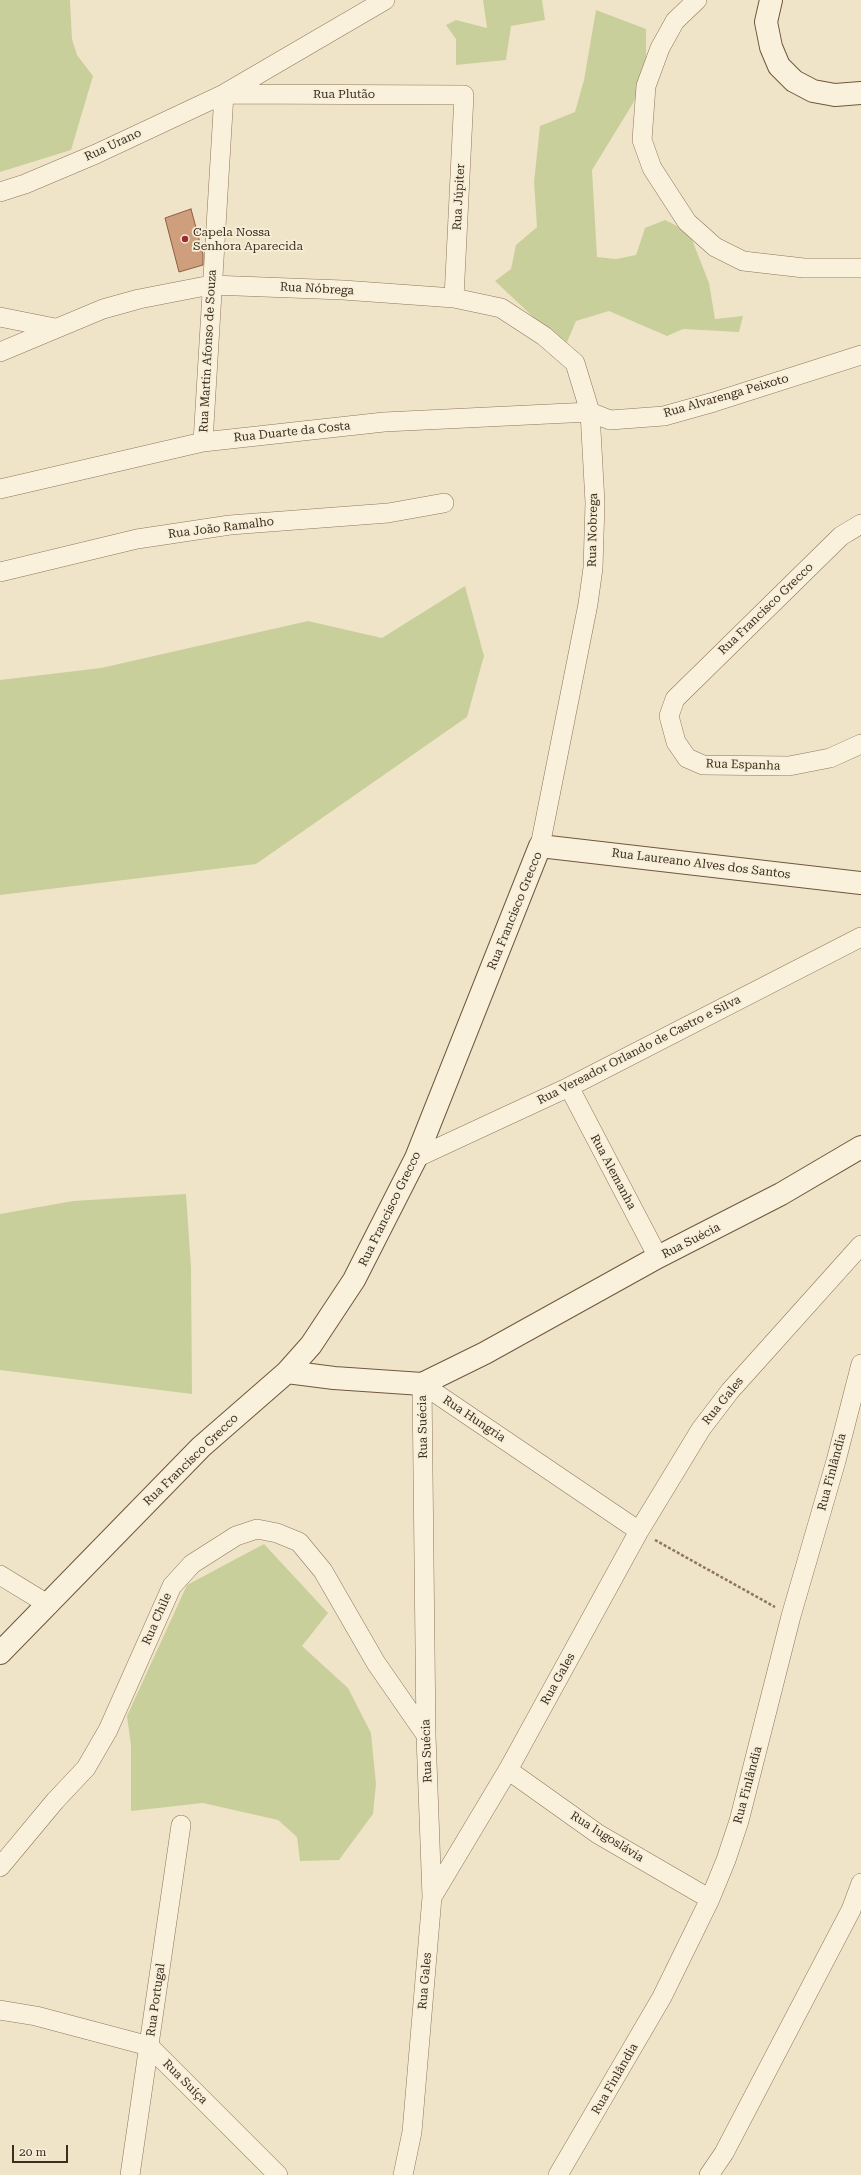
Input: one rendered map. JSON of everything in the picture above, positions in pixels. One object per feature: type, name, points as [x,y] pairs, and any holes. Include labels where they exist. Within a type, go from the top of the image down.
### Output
[{"type":"street","name":"Rua Urano","points":[[0,192],[25,184],[96,154],[224,94],[385,0]]},
{"type":"street","points":[[697,0],[675,21],[660,48],[646,86],[642,140],[652,168],[687,222],[715,247],[743,261],[804,268],[861,268]]},
{"type":"street","points":[[771,0],[766,22],[771,47],[779,66],[794,81],[813,91],[835,95],[861,93]]},
{"type":"street","name":"Rua Plutão","points":[[224,94],[464,95]]},
{"type":"street","name":"Rua Martin Afonso de Souza","points":[[203,442],[211,285],[224,94]]},
{"type":"street","name":"Rua Júpiter","points":[[454,298],[464,95]]},
{"type":"street","name":"Rua Nóbrega","points":[[0,352],[103,309],[139,299],[211,285],[343,290],[454,298],[501,308],[544,336],[575,363],[590,412]]},
{"type":"street","points":[[0,317],[55,328]]},
{"type":"street","name":"Rua Alvarenga Peixoto","points":[[590,412],[610,420],[664,416],[714,402],[861,355]]},
{"type":"street","name":"Rua Duarte da Costa","points":[[0,489],[203,442],[384,422],[590,412]]},
{"type":"street","name":"Rua Nobrega","points":[[580,648],[588,604],[592,568],[595,502],[590,412]]},
{"type":"street","name":"Rua João Ramalho","points":[[0,572],[137,539],[230,525],[388,513],[444,503]]},
{"type":"street","name":"Rua Francisco Grecco","points":[[675,699],[841,536],[861,524]]},
{"type":"street","name":"Rua Francisco Grecco","points":[[0,1653],[49,1605],[201,1447],[287,1372],[311,1345],[354,1280],[416,1158],[540,846],[580,648]]},
{"type":"street","name":"Rua Espanha","points":[[675,699],[669,716],[676,742],[687,758],[703,765],[789,766],[830,758],[861,744]]},
{"type":"street","name":"Rua Laureano Alves dos Santos","points":[[540,846],[861,883]]},
{"type":"street","name":"Rua Vereador Orlando de Castro e Silva","points":[[416,1158],[569,1088],[861,937]]},
{"type":"street","name":"Rua Alemanha","points":[[569,1088],[658,1258]]},
{"type":"street","name":"Rua Suécia","points":[[432,1898],[426,1735],[422,1384],[485,1353],[658,1258],[781,1194],[861,1147]]},
{"type":"street","name":"Rua Gales","points":[[403,2175],[412,2132],[432,1898],[508,1770],[638,1531],[701,1429],[725,1398],[861,1245]]},
{"type":"street","name":"Rua Finlândia","points":[[558,2175],[662,1997],[710,1900],[726,1860],[738,1821],[791,1616],[836,1461],[861,1364]]},
{"type":"street","points":[[287,1372],[334,1378],[422,1384]]},
{"type":"street","name":"Rua Hungria","points":[[422,1384],[638,1531]]},
{"type":"street","name":"Rua Chile","points":[[0,1867],[86,1768],[108,1730],[172,1586],[192,1564],[236,1536],[250,1531],[257,1529],[277,1533],[299,1542],[323,1572],[376,1663],[426,1735]]},
{"type":"street","points":[[0,1575],[49,1605]]},
{"type":"street","name":"Rua Iugoslávia","points":[[508,1770],[598,1834],[710,1900]]},
{"type":"street","name":"Rua Portugal","points":[[130,2175],[180,1825]]},
{"type":"street","points":[[709,2175],[724,2153],[851,1910],[861,1883]]},
{"type":"street","points":[[0,2010],[36,2016],[149,2046]]},
{"type":"street","name":"Rua Suíça","points":[[149,2046],[278,2175]]},
{"type":"path","points":[[638,1531],[791,1616]]},
{"type":"green space","points":[[0,0],[70,0],[72,39],[77,55],[93,76],[71,150],[0,172]]},
{"type":"green space","points":[[483,0],[542,0],[545,20],[511,26],[506,60],[456,65],[456,39],[446,25],[456,20],[487,28]]},
{"type":"green space","points":[[596,10],[646,29],[646,78],[632,105],[592,170],[597,257],[616,259],[636,255],[645,228],[665,220],[689,232],[709,283],[715,319],[743,316],[739,332],[683,329],[667,336],[609,311],[576,321],[565,347],[495,281],[511,269],[516,245],[537,227],[534,182],[540,126],[575,112],[584,80]]},
{"type":"green space","points":[[465,586],[484,656],[467,717],[256,864],[0,895],[0,680],[101,668],[308,621],[382,638]]},
{"type":"green space","points":[[186,1194],[191,1267],[192,1394],[0,1370],[0,1214],[73,1201]]},
{"type":"green space","points":[[264,1544],[328,1613],[302,1646],[348,1688],[371,1733],[376,1784],[373,1814],[339,1860],[300,1861],[297,1837],[278,1820],[203,1803],[131,1811],[131,1746],[127,1716],[187,1585]]},
{"type":"building","name":"Capela Nossa Senhora Aparecida","points":[[191,209],[203,254],[203,265],[179,272],[165,218]]},
{"type":"place","name":"Capela Nossa Senhora Aparecida","points":[[185,239]]}]
